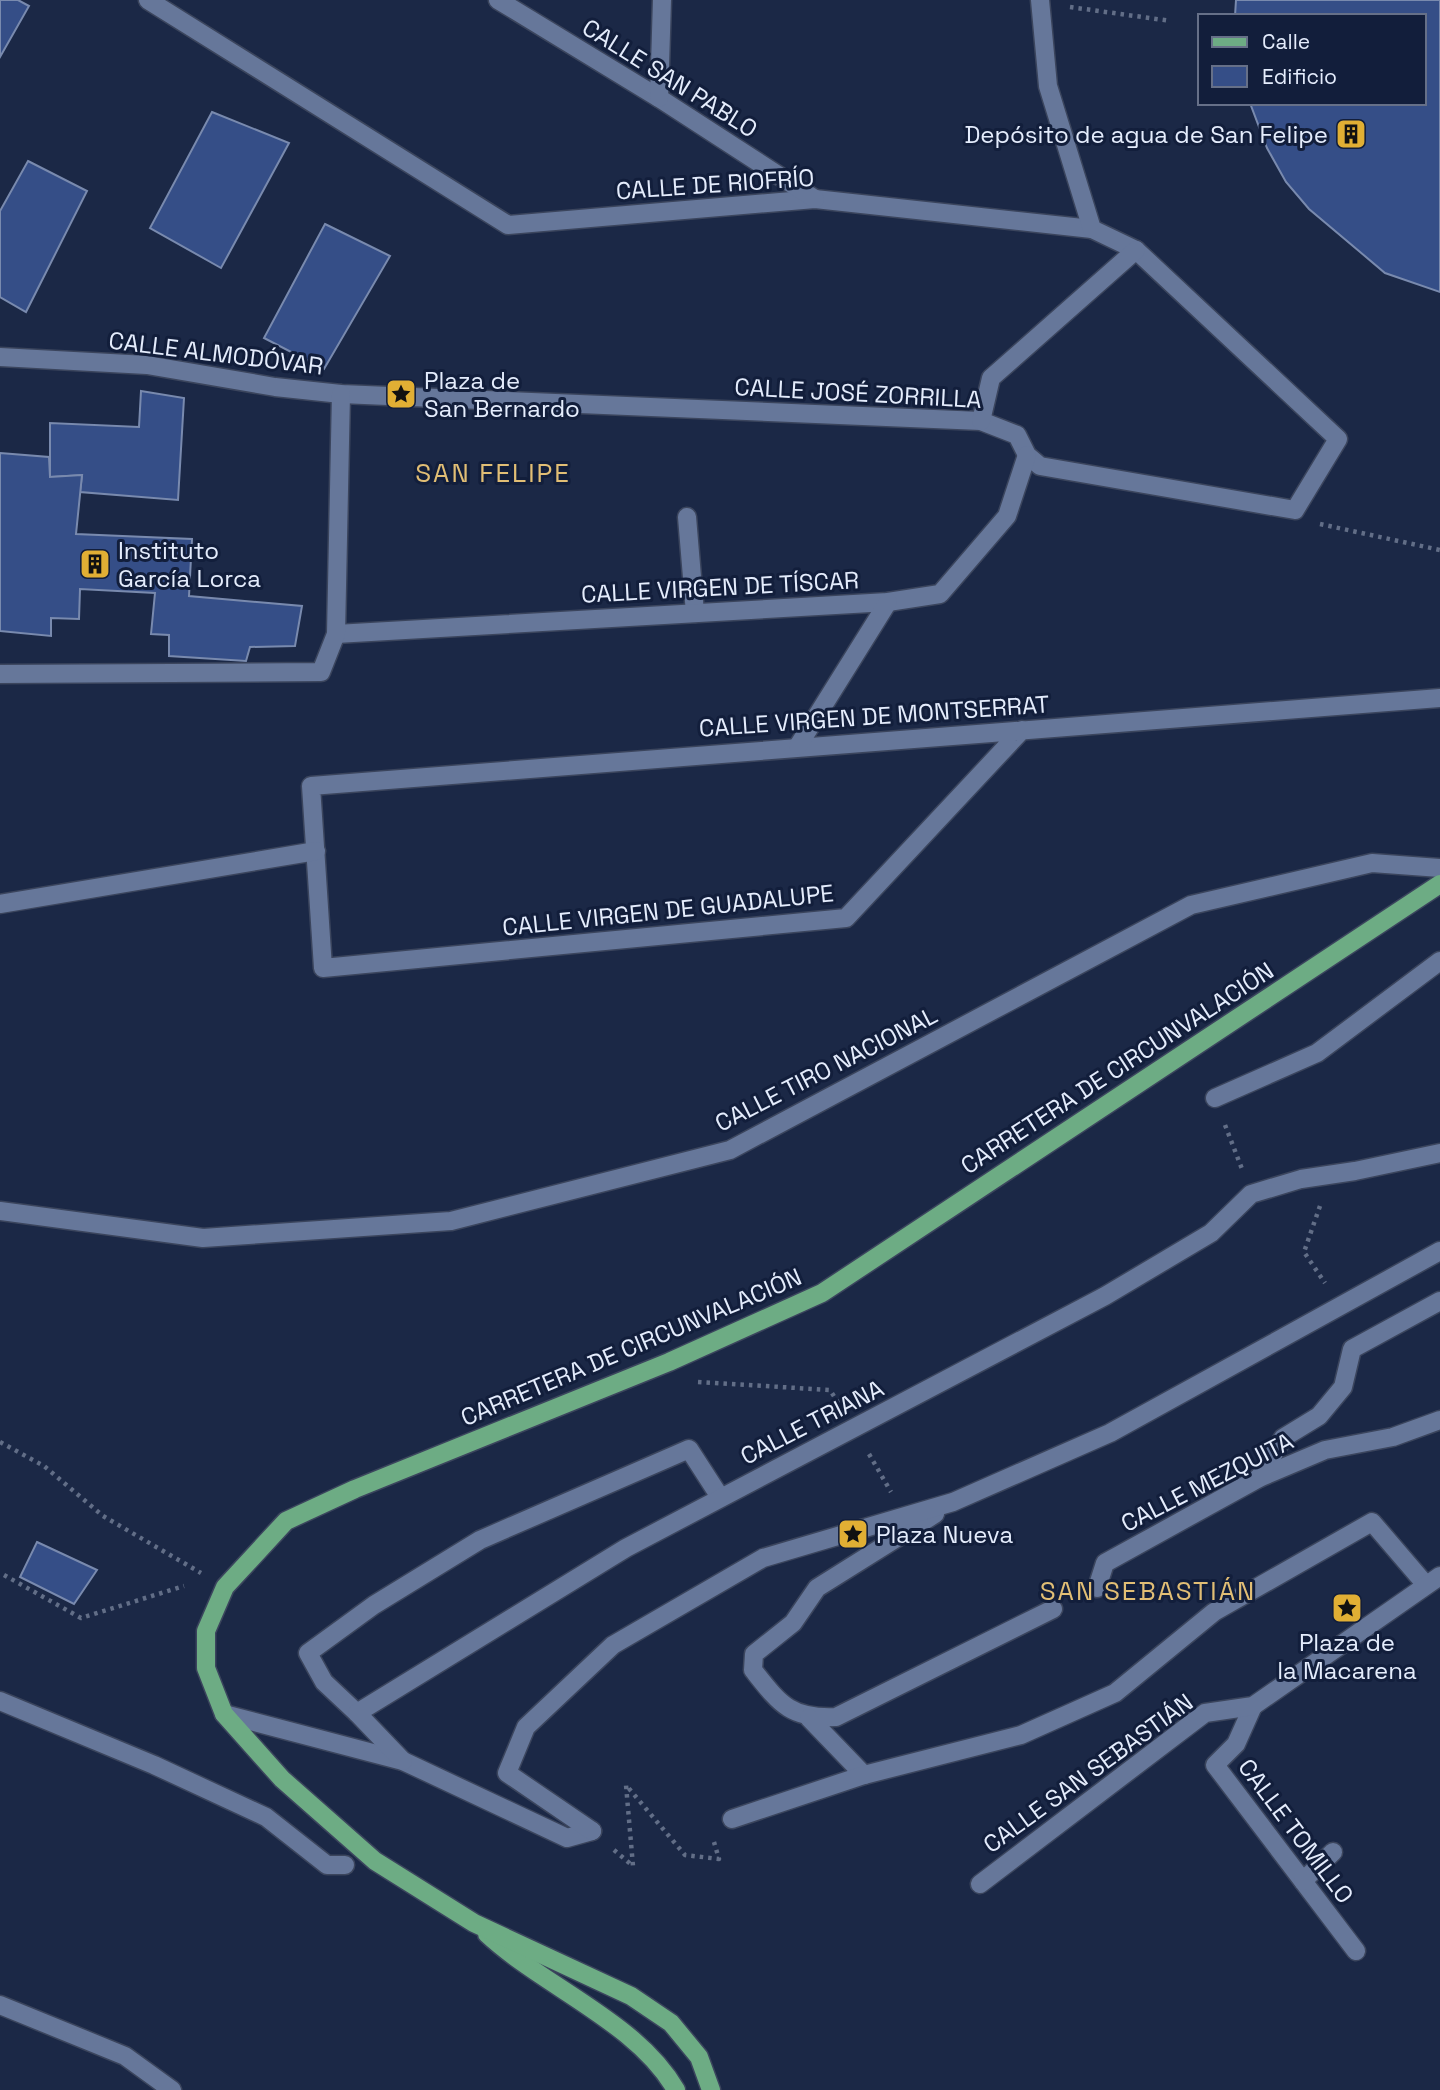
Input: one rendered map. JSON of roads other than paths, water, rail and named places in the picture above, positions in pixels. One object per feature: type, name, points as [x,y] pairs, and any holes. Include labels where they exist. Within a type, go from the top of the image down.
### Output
[{"type":"main road","name":"CARRETERA DE CIRCUNVALACIÓN","points":[[711,2090],[699,2057],[671,2023],[631,1996],[474,1923],[375,1861],[282,1779],[224,1714],[206,1668],[206,1631],[225,1587],[286,1521],[355,1489],[669,1362],[822,1293],[1440,884]]},
{"type":"main road","name":"CARRETERA DE CIRCUNVALACIÓN","points":[[474,1923],[509,1955],[637,2043],[676,2090]]},
{"type":"street","name":"CALLE DE RIOFRÍO","points":[[148,0],[508,225],[815,199],[1092,229]]},
{"type":"street","name":"CALLE SAN PABLO","points":[[498,0],[659,98],[815,199]]},
{"type":"street","points":[[659,98],[662,0]]},
{"type":"street","points":[[981,421],[991,378],[1136,250],[1092,229],[1048,86],[1040,0]]},
{"type":"street","name":"CALLE JOSÉ ZORRILLA","points":[[341,394],[981,421],[1017,435],[1027,455],[1040,466],[1295,510],[1338,439],[1136,250]]},
{"type":"street","name":"CALLE ALMODÓVAR","points":[[0,358],[147,365],[275,387],[341,394]]},
{"type":"street","points":[[0,674],[321,673],[336,634],[341,394]]},
{"type":"street","name":"CALLE VIRGEN DE TÍSCAR","points":[[336,634],[888,602],[940,594],[1007,516],[1027,455]]},
{"type":"street","points":[[687,517],[695,614]]},
{"type":"street","points":[[798,746],[888,602]]},
{"type":"street","name":"CALLE VIRGEN DE MONTSERRAT","points":[[316,851],[311,786],[1440,698]]},
{"type":"street","name":"CALLE VIRGEN DE GUADALUPE","points":[[316,851],[323,968],[846,919],[1022,730]]},
{"type":"street","points":[[0,904],[316,851]]},
{"type":"street","name":"CALLE TIRO NACIONAL","points":[[0,1212],[203,1238],[451,1221],[730,1150],[1191,905],[1372,863],[1440,868]]},
{"type":"street","points":[[1215,1098],[1317,1053],[1440,961]]},
{"type":"street","name":"CALLE TRIANA","points":[[357,1713],[612,1556],[1105,1296],[1211,1233],[1251,1194],[1301,1179],[1440,1153]]},
{"type":"street","points":[[224,1714],[403,1761],[568,1838],[592,1831],[508,1773],[526,1727],[613,1645],[763,1558],[953,1502],[1110,1433],[1440,1251]]},
{"type":"street","points":[[1259,1478],[1283,1438],[1319,1416],[1343,1387],[1352,1349],[1440,1301]]},
{"type":"street","name":"CALLE MEZQUITA","points":[[1097,1588],[1105,1563],[1259,1478],[1325,1450],[1393,1437],[1440,1420]]},
{"type":"street","points":[[403,1761],[324,1682],[308,1653],[373,1605],[480,1540],[689,1449],[720,1497]]},
{"type":"street","points":[[864,1775],[809,1718],[779,1702],[753,1670],[754,1654],[793,1623],[817,1588],[953,1502]]},
{"type":"street","points":[[732,1819],[864,1775],[1021,1735],[1115,1693],[1214,1612],[1372,1522],[1433,1580]]},
{"type":"street","name":"CALLE SAN SEBASTIÁN","points":[[980,1884],[1205,1713],[1253,1706],[1433,1580]]},
{"type":"street","points":[[809,1718],[836,1717],[1053,1609]]},
{"type":"street","points":[[0,1700],[154,1765],[266,1817],[327,1866],[345,1865]]},
{"type":"street","name":"CALLE TOMILLO","points":[[1253,1706],[1236,1744],[1214,1765],[1356,1951]]},
{"type":"street","points":[[1303,1881],[1333,1852]]},
{"type":"street","points":[[0,2005],[125,2056],[172,2090]]},
{"type":"place","name":"Depósito de agua de San Felipe","points":[[1351,134]]},
{"type":"place","name":"Plaza de San Bernardo","points":[[401,394]]},
{"type":"place","name":"Instituto García Lorca","points":[[95,564]]},
{"type":"place","name":"Plaza Nueva","points":[[853,1534]]},
{"type":"place","name":"Plaza de la Macarena","points":[[1347,1608]]},
{"type":"district","name":"SAN FELIPE","points":[[493,473]]},
{"type":"district","name":"SAN SEBASTIÁN","points":[[1148,1591]]}]
